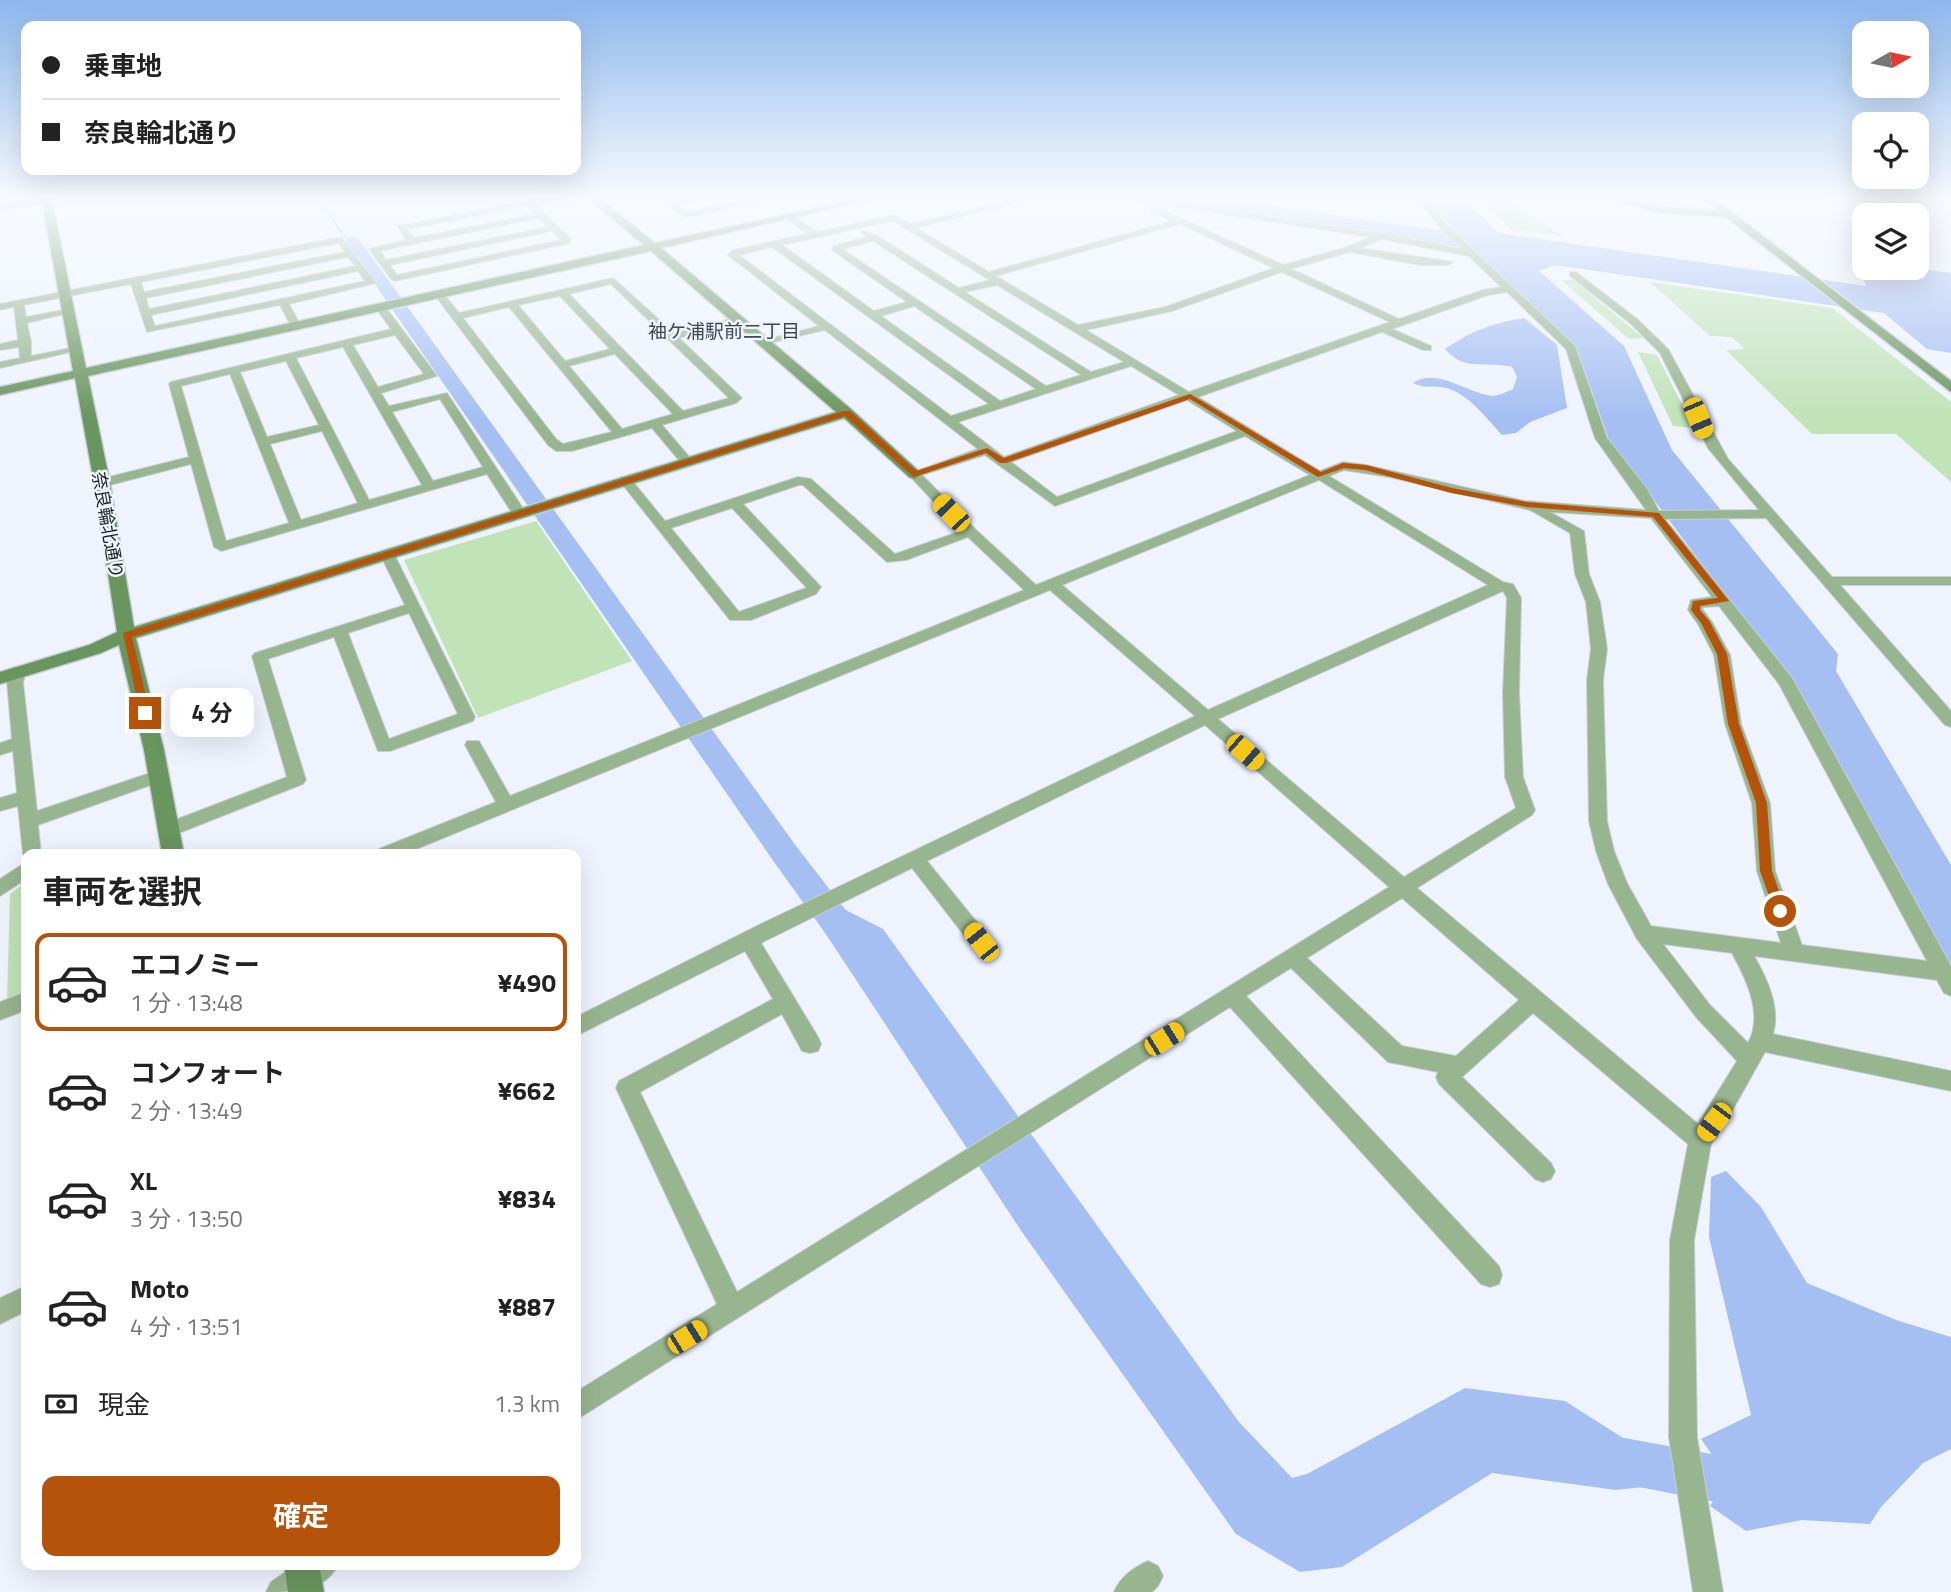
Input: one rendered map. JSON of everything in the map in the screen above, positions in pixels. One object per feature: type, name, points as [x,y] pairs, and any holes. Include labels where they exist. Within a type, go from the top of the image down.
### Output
[{"type":"street","name":"奈良輪北通り","points":[[60,270],[102,483],[127,635],[159,776],[172,849]]},
{"type":"street","points":[[0,307],[189,270]]},
{"type":"street","points":[[140,296],[269,270]]},
{"type":"street","points":[[145,313],[349,270]]},
{"type":"street","points":[[135,281],[151,330],[371,283],[362,270]]},
{"type":"street","points":[[389,270],[395,278],[482,270]]},
{"type":"street","points":[[0,391],[411,300],[439,293],[494,270]]},
{"type":"street","points":[[680,270],[847,413],[914,474],[970,533],[1034,591]]},
{"type":"street","points":[[753,270],[1055,502],[1247,431]]},
{"type":"street","points":[[811,270],[998,405]]},
{"type":"street","points":[[867,270],[1044,390]]},
{"type":"street","points":[[925,270],[1090,376]]},
{"type":"street","points":[[581,1404],[1526,810],[1514,777],[1511,693],[1514,598],[1508,587],[1499,586],[1321,475],[981,270]]},
{"type":"street","points":[[958,291],[1019,270]]},
{"type":"street","points":[[1079,328],[1168,309],[1277,270]]},
{"type":"street","points":[[1288,270],[1400,323]]},
{"type":"street","points":[[1489,270],[1571,348],[1601,438],[1656,515],[1786,682],[1947,980]]},
{"type":"street","points":[[1800,270],[1951,388]]},
{"type":"street","points":[[1573,274],[1659,345],[1689,399],[1706,437],[1723,461],[1951,721]]},
{"type":"street","points":[[439,293],[552,442],[560,447],[572,447],[736,398],[613,281],[457,316]]},
{"type":"street","points":[[1003,461],[1486,292],[1509,289]]},
{"type":"street","points":[[562,292],[681,416]]},
{"type":"street","points":[[283,302],[296,326]]},
{"type":"street","points":[[19,303],[26,342],[26,360]]},
{"type":"street","points":[[872,315],[915,303]]},
{"type":"street","points":[[511,304],[620,433]]},
{"type":"street","points":[[377,391],[431,376],[398,331],[385,306]]},
{"type":"street","points":[[23,321],[68,312]]},
{"type":"street","points":[[672,337],[738,320]]},
{"type":"street","points":[[765,343],[826,327]]},
{"type":"street","points":[[1384,328],[1427,348]]},
{"type":"street","points":[[398,331],[175,384],[221,547],[490,469]]},
{"type":"street","points":[[0,347],[26,342]]},
{"type":"street","points":[[347,344],[377,391],[430,487]]},
{"type":"street","points":[[562,365],[618,350]]},
{"type":"street","points":[[0,365],[75,351]]},
{"type":"street","points":[[290,357],[365,505]]},
{"type":"street","points":[[948,421],[1134,362]]},
{"type":"street","points":[[234,370],[296,525]]},
{"type":"street","points":[[386,410],[443,395],[519,513]]},
{"type":"street","points":[[32,849],[15,682],[6,672],[95,649],[127,635],[847,413]]},
{"type":"street","points":[[654,423],[687,461]]},
{"type":"street","points":[[263,443],[325,427]]},
{"type":"street","points":[[914,474],[987,450]]},
{"type":"street","points":[[102,483],[197,459]]},
{"type":"street","points":[[397,849],[1343,466],[1366,468],[1451,490],[1527,505],[1656,515],[1770,514]]},
{"type":"street","points":[[625,481],[735,617],[746,617],[811,591],[814,587],[734,502]]},
{"type":"street","points":[[661,527],[798,481],[807,482],[892,559],[970,533]]},
{"type":"street","points":[[1527,505],[1577,531],[1582,574],[1592,602],[1599,649],[1595,680],[1601,844],[1611,872],[1644,933],[1708,1017],[1755,1050],[1951,1081]]},
{"type":"street","points":[[339,630],[384,747],[467,717],[387,554]]},
{"type":"street","points":[[1828,581],[1951,581]]},
{"type":"street","points":[[1052,584],[1533,1000],[1700,1140]]},
{"type":"street","points":[[581,1024],[1205,718],[1499,586]]},
{"type":"street","points":[[1724,601],[1696,603],[1695,610],[1705,622],[1722,654],[1733,724],[1761,803],[1766,871],[1794,951]]},
{"type":"street","points":[[168,830],[297,780],[260,656],[412,607]]},
{"type":"street","points":[[0,749],[22,742]]},
{"type":"street","points":[[473,745],[506,804]]},
{"type":"street","points":[[29,821],[159,776]]},
{"type":"street","points":[[0,805],[27,796]]},
{"type":"street","points":[[916,860],[981,942]]},
{"type":"street","points":[[0,889],[21,873]]},
{"type":"street","points":[[1644,933],[1794,951],[1947,980]]},
{"type":"street","points":[[749,940],[810,1044]]},
{"type":"street","points":[[1708,1592],[1684,1437],[1682,1240],[1700,1140],[1714,1122],[1755,1050],[1765,1026],[1760,985],[1737,943]]},
{"type":"street","points":[[1294,958],[1396,1055],[1460,1066]]},
{"type":"street","points":[[1233,996],[1490,1275]]},
{"type":"street","points":[[1533,1000],[1447,1077],[1543,1171]]},
{"type":"street","points":[[732,1309],[626,1088],[786,1002]]},
{"type":"street","points":[[0,1011],[21,1003]]},
{"type":"street","points":[[0,1311],[21,1300]]},
{"type":"green space","points":[[1561,280],[1574,280],[1643,338],[1629,339]]},
{"type":"green space","points":[[1650,282],[1832,308],[1951,402],[1951,482],[1896,434],[1812,434],[1726,350],[1745,349],[1732,337],[1710,336]]},
{"type":"green space","points":[[1638,352],[1657,355],[1694,428],[1673,426]]},
{"type":"green space","points":[[536,521],[632,661],[478,718],[404,560]]},
{"type":"green space","points":[[21,886],[21,994],[7,1001],[10,894]]},
{"type":"water","points":[[1496,270],[1541,270],[1624,346],[1672,450],[1838,654],[1836,671],[1951,865],[1951,971],[1900,872],[1795,688],[1609,440],[1576,346]]},
{"type":"water","points":[[1591,270],[1757,270],[1866,286],[1864,280],[1929,280],[1929,270],[1951,273],[1951,353],[1927,349],[1884,313]]},
{"type":"water","points":[[1524,318],[1557,345],[1567,408],[1530,422],[1516,433],[1502,435],[1477,407],[1462,395],[1446,388],[1413,383],[1423,379],[1442,379],[1492,396],[1513,389],[1517,377],[1512,367],[1460,361],[1445,349],[1483,329]]},
{"type":"water","points":[[840,907],[883,929],[1239,1422],[1292,1478],[1307,1474],[1465,1388],[1565,1401],[1634,1445],[1658,1468],[1662,1485],[1616,1490],[1492,1473],[1342,1567],[1300,1572],[1236,1534],[1022,1232],[816,919]]},
{"type":"water","points":[[1726,1171],[1761,1207],[1807,1283],[1896,1320],[1951,1337],[1951,1449],[1923,1463],[1881,1507],[1870,1524],[1802,1520],[1746,1531],[1710,1506],[1725,1481],[1717,1462],[1701,1439],[1751,1415],[1709,1237],[1711,1177]]},
{"type":"waterway","points":[[374,270],[785,854],[853,945]]},
{"type":"waterway","points":[[1619,1460],[1766,1488]]},
{"type":"district","name":"袖ケ浦駅前二丁目","points":[[724,330]]},
{"type":"route","points":[[145,713],[127,635],[847,413],[914,474],[987,450],[1003,461],[1190,396],[1321,475],[1343,466],[1366,468],[1451,490],[1527,505],[1656,515],[1724,601],[1696,603],[1695,610],[1705,622],[1722,654],[1726,669],[1727,700],[1761,803],[1765,825],[1766,871],[1780,911]]}]
